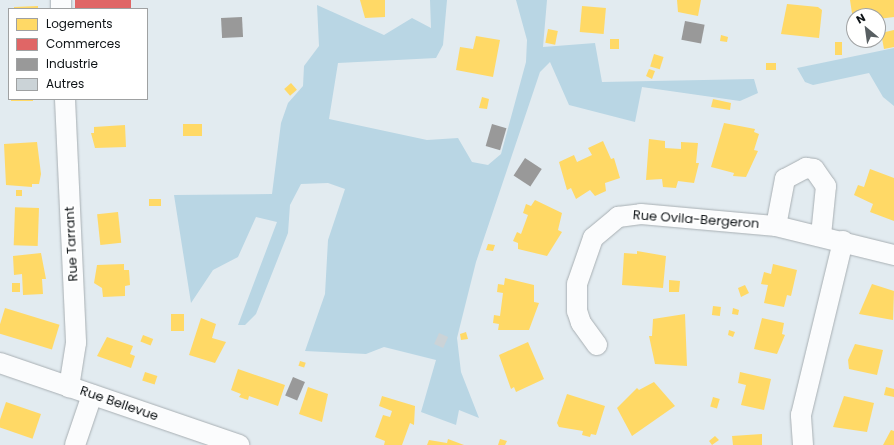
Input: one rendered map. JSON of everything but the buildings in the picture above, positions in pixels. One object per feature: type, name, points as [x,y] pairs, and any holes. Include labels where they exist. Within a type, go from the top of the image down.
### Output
[{"type":"street","name":"Rue Tarrant","points":[[65,100],[76,343],[69,387]]},
{"type":"street","points":[[776,226],[785,179],[806,168],[818,173],[826,186],[821,235]]},
{"type":"street","name":"Rue Ovila-Bergeron","points":[[596,344],[581,323],[575,298],[588,248],[608,222],[641,214],[776,226],[821,235],[894,255]]},
{"type":"street","points":[[804,445],[801,415],[843,241]]},
{"type":"street","name":"Rue Bellevue","points":[[0,363],[239,445]]},
{"type":"street","points":[[75,445],[92,395]]},
{"type":"shaded area","points":[[430,0],[447,0],[443,45],[436,58],[338,63],[329,119],[427,140],[458,138],[472,162],[488,165],[501,154],[526,62],[527,40],[516,0],[547,0],[543,47],[595,43],[602,82],[754,79],[758,93],[740,101],[642,87],[635,122],[569,105],[550,62],[540,72],[476,262],[457,338],[461,372],[479,418],[459,410],[456,425],[421,412],[436,360],[384,347],[366,354],[305,351],[325,294],[328,240],[345,189],[328,183],[301,184],[290,205],[288,233],[256,314],[245,325],[238,325],[277,222],[256,217],[238,257],[213,270],[191,303],[174,195],[272,194],[281,123],[288,103],[303,86],[304,66],[319,46],[317,5],[384,35],[412,18],[431,28]]},
{"type":"shaded area","points":[[894,48],[894,106],[883,97],[869,73],[813,85],[805,82],[797,68]]}]
